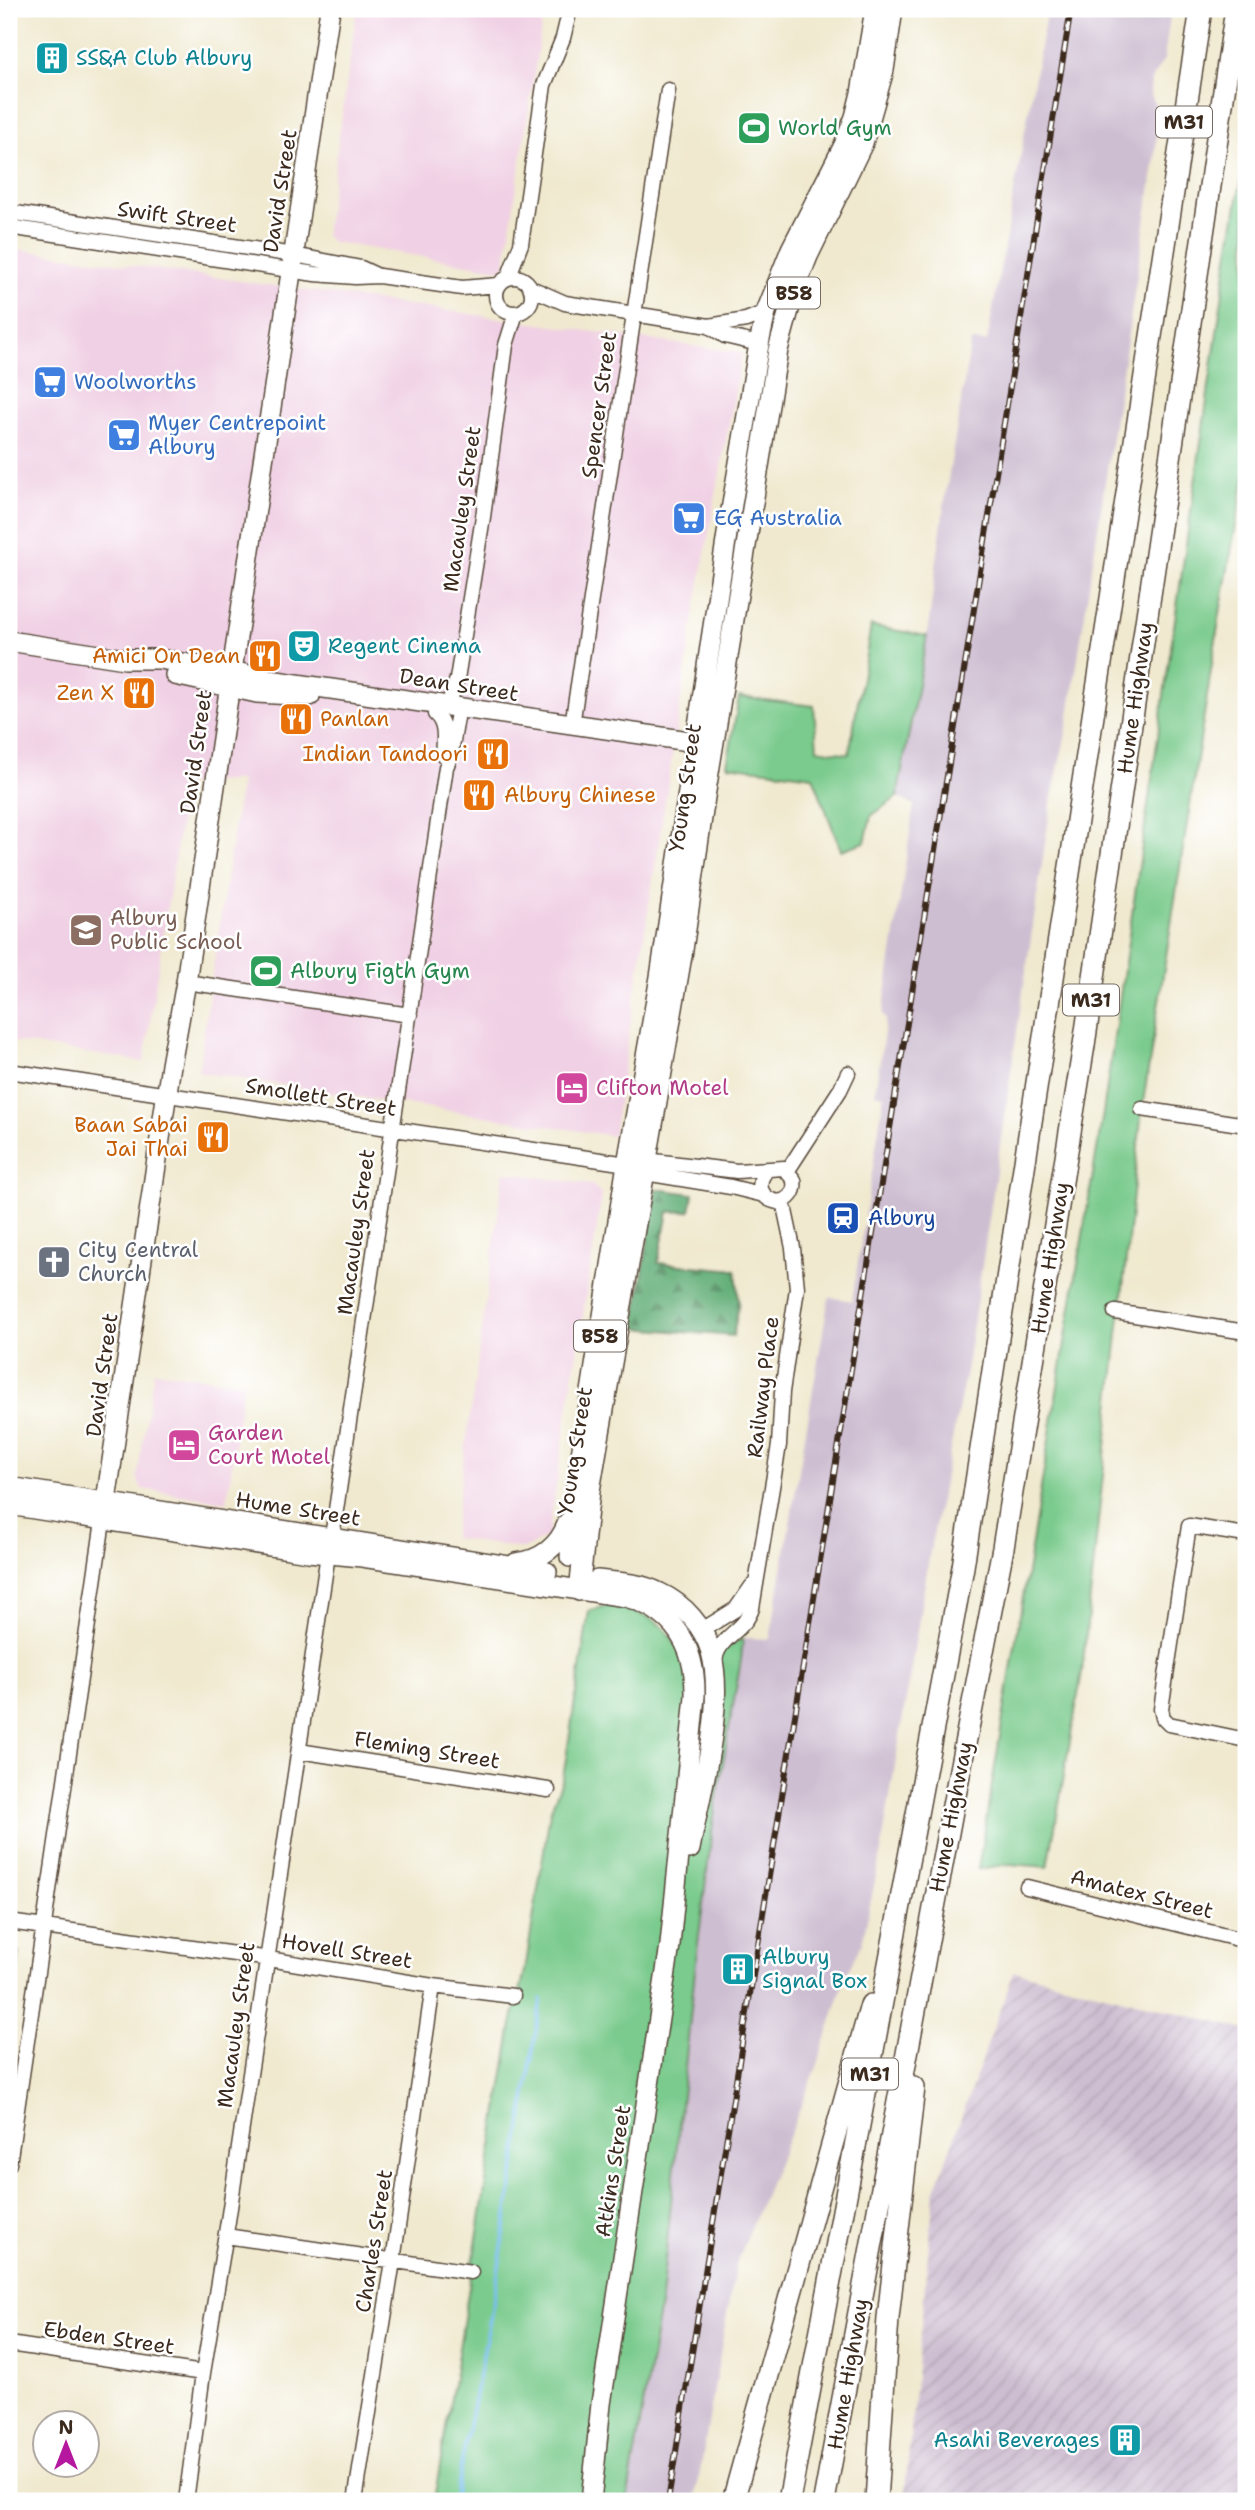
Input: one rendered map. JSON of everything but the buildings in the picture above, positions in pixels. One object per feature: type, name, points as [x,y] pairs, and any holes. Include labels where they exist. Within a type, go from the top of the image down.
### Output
[{"type":"highway","points":[[1168,235],[1188,9]]},
{"type":"highway","name":"Hume Highway","points":[[789,2501],[888,1980],[974,1499],[1201,9]]},
{"type":"highway","name":"Hume Highway","points":[[824,2501],[1003,1548],[1084,1045],[1236,9]]},
{"type":"highway","points":[[1209,186],[1246,35]]},
{"type":"highway","points":[[733,2501],[876,1986],[948,1647]]},
{"type":"highway","points":[[876,2501],[888,2318],[902,2187],[916,2067],[948,1868],[952,1811]]},
{"type":"main road","name":"David Street","points":[[104,1511],[186,982],[330,9]]},
{"type":"main road","name":"Young Street","points":[[573,1583],[683,950],[701,748],[727,534],[759,344],[766,312],[790,249],[844,145],[855,117],[875,9]]},
{"type":"main road","name":"Young Street","points":[[573,1583],[573,1509],[626,1164],[701,748],[783,328],[808,256],[863,143],[884,70],[893,9]]},
{"type":"main road","points":[[759,344],[783,328]]},
{"type":"main road","name":"Dean Street","points":[[9,641],[125,659],[159,659],[230,679],[276,696],[315,696],[451,712],[701,748]]},
{"type":"main road","name":"Dean Street","points":[[9,650],[198,679],[230,679]]},
{"type":"main road","points":[[626,1164],[646,1167]]},
{"type":"main road","name":"Hume Street","points":[[9,1487],[104,1511]]},
{"type":"main road","name":"Hume Street","points":[[9,1505],[104,1511],[330,1546],[490,1563],[573,1583]]},
{"type":"main road","name":"B58","points":[[490,1563],[519,1563],[540,1557],[561,1538],[573,1509]]},
{"type":"main road","name":"Hume Street","points":[[330,1546],[362,1557],[573,1583]]},
{"type":"main road","name":"Atkins Street","points":[[573,1583],[635,1585],[661,1593],[683,1608],[702,1630],[711,1652],[716,1682],[708,1753],[670,1945],[601,2404],[592,2501]]},
{"type":"main road","name":"Atkins Street","points":[[573,1583],[648,1606],[668,1621],[686,1644],[693,1664],[694,1718],[670,1945]]},
{"type":"main road","points":[[687,1772],[705,1694],[703,1663],[698,1642],[702,1630]]},
{"type":"main road","name":"Atkins Street","points":[[578,2501],[601,2404]]},
{"type":"street","points":[[570,9],[563,38],[544,85],[520,244],[496,297],[510,308],[565,303],[709,326],[746,320],[766,312]]},
{"type":"street","name":"Spencer Street","points":[[572,729],[668,90]]},
{"type":"street","name":"Swift Street","points":[[9,212],[172,244]]},
{"type":"street","name":"Swift Street","points":[[9,227],[172,244],[293,262],[355,277],[379,276],[462,288],[510,308]]},
{"type":"street","points":[[510,308],[531,299],[520,244]]},
{"type":"street","name":"Swift Street","points":[[462,288],[503,282],[527,284]]},
{"type":"street","points":[[527,284],[565,303]]},
{"type":"street","name":"Macauley Street","points":[[186,2501],[203,2373],[226,2236],[446,767],[450,758],[451,712],[484,517],[510,308]]},
{"type":"street","points":[[709,326],[725,336],[759,344]]},
{"type":"street","name":"Macauley Street","points":[[446,767],[443,757],[443,724],[451,712]]},
{"type":"street","points":[[186,982],[410,1014]]},
{"type":"street","name":"Smollett Street","points":[[9,1070],[626,1164]]},
{"type":"street","points":[[788,1170],[840,1090],[848,1073]]},
{"type":"street","points":[[1142,1109],[1246,1125]]},
{"type":"street","points":[[646,1167],[724,1170],[767,1170],[778,1167],[788,1170],[795,1185],[792,1195],[783,1201],[772,1201],[764,1195],[646,1167]]},
{"type":"street","points":[[764,1195],[760,1179],[767,1170]]},
{"type":"street","name":"Railway Place","points":[[716,1682],[717,1650],[748,1618],[754,1602],[780,1437],[782,1392],[797,1288],[793,1248],[783,1201]]},
{"type":"street","points":[[1115,1312],[1246,1332]]},
{"type":"street","name":"David Street","points":[[9,2164],[104,1511]]},
{"type":"street","points":[[1246,1535],[1188,1524],[1160,1720],[1246,1740]]},
{"type":"street","name":"Railway Place","points":[[702,1630],[740,1605],[757,1577]]},
{"type":"street","name":"Fleming Street","points":[[299,1751],[548,1790]]},
{"type":"street","name":"Amatex Street","points":[[1027,1887],[1246,1941]]},
{"type":"street","name":"Hovell Street","points":[[9,1922],[513,1996]]},
{"type":"street","name":"Charles Street","points":[[355,2501],[433,1986]]},
{"type":"street","points":[[226,2236],[471,2272]]},
{"type":"street","name":"Ebden Street","points":[[9,2344],[203,2373]]},
{"type":"shaded area","points":[[357,9],[544,9],[504,270],[332,242],[325,236]]},
{"type":"shaded area","points":[[1047,9],[1171,9],[1164,59],[1151,80],[1150,93],[1158,111],[1155,159],[1067,729],[1052,797],[967,1366],[932,1540],[880,1857],[862,1943],[846,1975],[817,2067],[735,2267],[695,2501],[627,2501],[715,1808],[743,1638],[770,1639],[829,1297],[852,1301],[884,1095],[875,1093],[886,1019],[883,1014],[914,805],[897,797],[927,636],[946,492],[971,341],[987,342]]},
{"type":"shaded area","points":[[9,248],[742,353],[695,609],[613,1136],[198,1072],[241,780],[186,784],[144,1062],[9,1041]]},
{"type":"shaded area","points":[[504,1172],[592,1185],[602,1194],[548,1536],[524,1549],[453,1538]]},
{"type":"shaded area","points":[[154,1371],[243,1383],[227,1502],[142,1489],[137,1478]]},
{"type":"shaded area","points":[[1014,1971],[1246,2030],[1246,2501],[904,2501],[934,2193]]},
{"type":"green space","points":[[1246,152],[1246,470],[1221,607],[1142,1109],[1082,1672],[1048,1867],[1010,1864],[978,1869],[1103,1113],[1228,257]]},
{"type":"green space","points":[[871,626],[927,636],[897,797],[871,816],[865,842],[841,850],[813,776],[727,765],[739,697],[814,706],[817,749],[849,754]]},
{"type":"green space","points":[[656,1189],[693,1194],[690,1211],[668,1212],[658,1263],[736,1270],[739,1304],[733,1336],[634,1328]]},
{"type":"green space","points":[[609,1605],[660,1624],[674,1642],[687,1671],[743,1638],[715,1808],[697,1951],[661,2299],[627,2501],[434,2501],[512,2024],[525,1971],[550,1812],[563,1778],[589,1611]]},
{"type":"green space","points":[[9,1950],[20,1952],[9,2031]]},
{"type":"waterway","points":[[454,2501],[493,2304],[541,1999]]},
{"type":"railway","points":[[668,2501],[1071,9]]},
{"type":"place","name":"SS&A Club Albury","points":[[52,58]]},
{"type":"place","name":"World Gym","points":[[754,128]]},
{"type":"place","name":"Woolworths","points":[[50,382]]},
{"type":"place","name":"Myer Centrepoint Albury","points":[[124,435]]},
{"type":"place","name":"EG Australia","points":[[689,518]]},
{"type":"place","name":"Regent Cinema","points":[[304,646]]},
{"type":"place","name":"Amici On Dean","points":[[265,656]]},
{"type":"place","name":"Zen X","points":[[139,693]]},
{"type":"place","name":"Panlan","points":[[296,719]]},
{"type":"place","name":"Indian Tandoori","points":[[493,754]]},
{"type":"place","name":"Albury Chinese","points":[[479,795]]},
{"type":"place","name":"Albury Public School","points":[[86,930]]},
{"type":"place","name":"Albury Figth Gym","points":[[266,971]]},
{"type":"place","name":"Clifton Motel","points":[[572,1088]]},
{"type":"place","name":"Baan Sabai Jai Thai","points":[[213,1137]]},
{"type":"place","name":"Albury","points":[[843,1218]]},
{"type":"place","name":"City Central Church","points":[[54,1262]]},
{"type":"place","name":"Garden Court Motel","points":[[184,1445]]},
{"type":"place","name":"Albury Signal Box","points":[[738,1969]]},
{"type":"place","name":"Asahi Beverages","points":[[1125,2440]]}]
